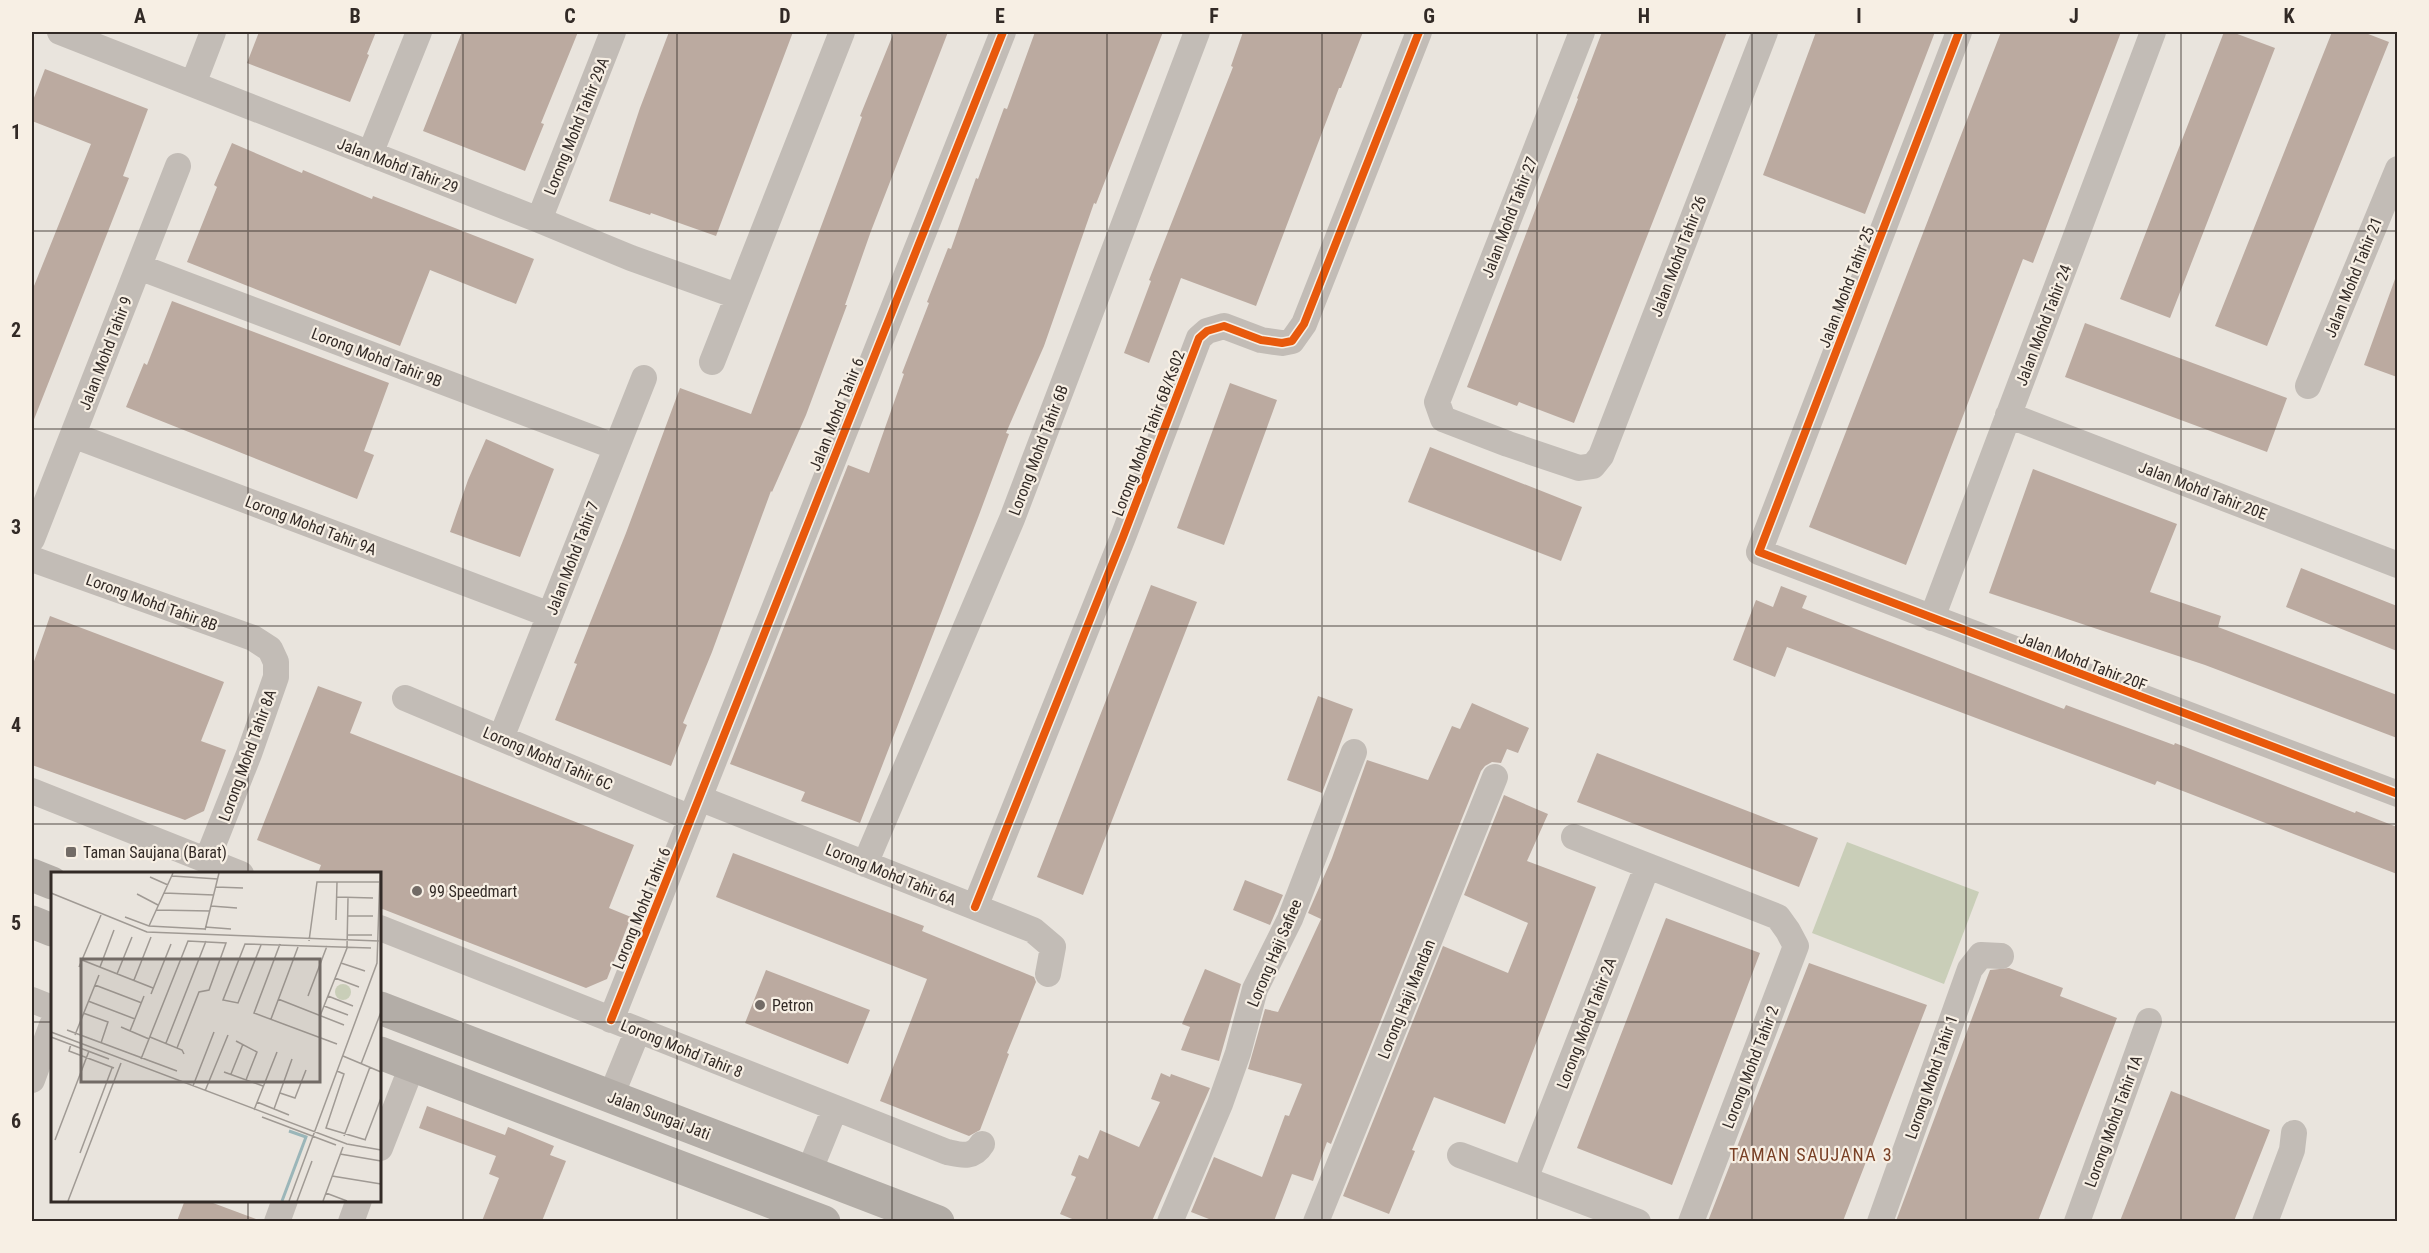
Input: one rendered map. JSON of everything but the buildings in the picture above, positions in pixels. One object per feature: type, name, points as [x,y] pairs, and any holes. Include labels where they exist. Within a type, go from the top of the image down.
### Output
[{"type":"main road","points":[[32,875],[51,883]]},
{"type":"main road","points":[[32,922],[51,930]]},
{"type":"main road","name":"Jalan Sungai Jati","points":[[381,1008],[938,1221]]},
{"type":"main road","points":[[381,1053],[824,1221]]},
{"type":"street","name":"Jalan Mohd Tahir 29","points":[[60,32],[631,258],[737,296]]},
{"type":"street","points":[[193,84],[213,32]]},
{"type":"street","points":[[370,153],[419,32]]},
{"type":"street","name":"Lorong Mohd Tahir 29A","points":[[539,220],[613,32]]},
{"type":"street","points":[[712,362],[842,32]]},
{"type":"street","name":"Jalan Mohd Tahir 6","points":[[695,808],[1003,32]]},
{"type":"street","name":"Lorong Mohd Tahir 6B","points":[[866,864],[1012,519],[1197,32]]},
{"type":"street","name":"Lorong Mohd Tahir 6B/Ks02","points":[[975,907],[1123,537],[1199,338],[1207,331],[1224,326],[1261,340],[1282,343],[1292,341],[1304,324],[1419,32]]},
{"type":"street","name":"Jalan Mohd Tahir 27","points":[[1579,468],[1443,419],[1437,402],[1582,32]]},
{"type":"street","name":"Jalan Mohd Tahir 26","points":[[1579,468],[1593,466],[1601,456],[1765,32]]},
{"type":"street","name":"Jalan Mohd Tahir 25","points":[[1759,552],[1959,32]]},
{"type":"street","name":"Jalan Mohd Tahir 24","points":[[1932,618],[2153,32]]},
{"type":"street","name":"Jalan Mohd Tahir 9","points":[[32,539],[178,166]]},
{"type":"street","name":"Jalan Mohd Tahir 21","points":[[2308,386],[2397,169]]},
{"type":"street","name":"Lorong Mohd Tahir 9B","points":[[139,267],[616,447]]},
{"type":"street","name":"Jalan Mohd Tahir 7","points":[[501,738],[644,378]]},
{"type":"street","name":"Jalan Mohd Tahir 20E","points":[[2008,416],[2397,565]]},
{"type":"street","name":"Lorong Mohd Tahir 9A","points":[[73,435],[550,615]]},
{"type":"street","name":"Jalan Mohd Tahir 20F","points":[[1759,552],[2397,794]]},
{"type":"street","name":"Lorong Mohd Tahir 8B","points":[[32,559],[253,638],[270,649]]},
{"type":"street","name":"Lorong Mohd Tahir 8A","points":[[207,860],[249,754],[276,677],[276,662],[270,649]]},
{"type":"street","name":"Lorong Mohd Tahir 6C","points":[[405,698],[501,738],[695,808]]},
{"type":"street","name":"Lorong Haji Safiee","points":[[1170,1221],[1220,1104],[1238,1053],[1255,989],[1290,919],[1354,752]]},
{"type":"street","name":"Lorong Haji Mandan","points":[[1316,1221],[1495,777]]},
{"type":"street","points":[[32,791],[238,872]]},
{"type":"street","name":"Lorong Mohd Tahir 6A","points":[[695,808],[866,864],[1033,930],[1053,948],[1048,974]]},
{"type":"street","name":"Lorong Mohd Tahir 6","points":[[611,1020],[695,808]]},
{"type":"street","points":[[1574,837],[1647,867]]},
{"type":"street","name":"Lorong Mohd Tahir 2","points":[[1647,867],[1778,917],[1796,946],[1691,1221]]},
{"type":"street","name":"Lorong Mohd Tahir 2A","points":[[1525,1179],[1647,867]]},
{"type":"street","name":"Lorong Mohd Tahir 8","points":[[381,928],[962,1156],[978,1151],[982,1144]]},
{"type":"street","name":"Lorong Mohd Tahir 1","points":[[1880,1221],[1970,969],[1981,955],[2001,956]]},
{"type":"street","points":[[32,1000],[51,1008]]},
{"type":"street","name":"Lorong Mohd Tahir 1A","points":[[2077,1221],[2149,1021]]},
{"type":"street","points":[[32,1080],[51,1028]]},
{"type":"street","points":[[611,1096],[638,1030]]},
{"type":"street","points":[[382,1136],[412,1066]]},
{"type":"street","points":[[809,1172],[835,1108]]},
{"type":"street","points":[[2265,1221],[2292,1150],[2294,1133]]},
{"type":"street","points":[[1460,1155],[1638,1221]]},
{"type":"street","points":[[277,1221],[284,1202]]},
{"type":"street","points":[[351,1221],[358,1202]]},
{"type":"green space","points":[[1847,842],[1979,892],[1944,984],[1812,933]]},
{"type":"cycle path","points":[[611,1020],[1003,32]]},
{"type":"cycle path","points":[[975,907],[1123,537],[1199,338],[1207,331],[1224,326],[1261,340],[1282,343],[1292,341],[1304,324],[1419,32]]},
{"type":"cycle path","points":[[1959,32],[1759,552],[2398,794]]},
{"type":"place","name":"Taman Saujana (Barat)","points":[[71,852]]},
{"type":"place","name":"99 Speedmart","points":[[417,891]]},
{"type":"place","name":"Petron","points":[[760,1005]]},
{"type":"district","name":"TAMAN SAUJANA 3","points":[[1811,1155]]}]
